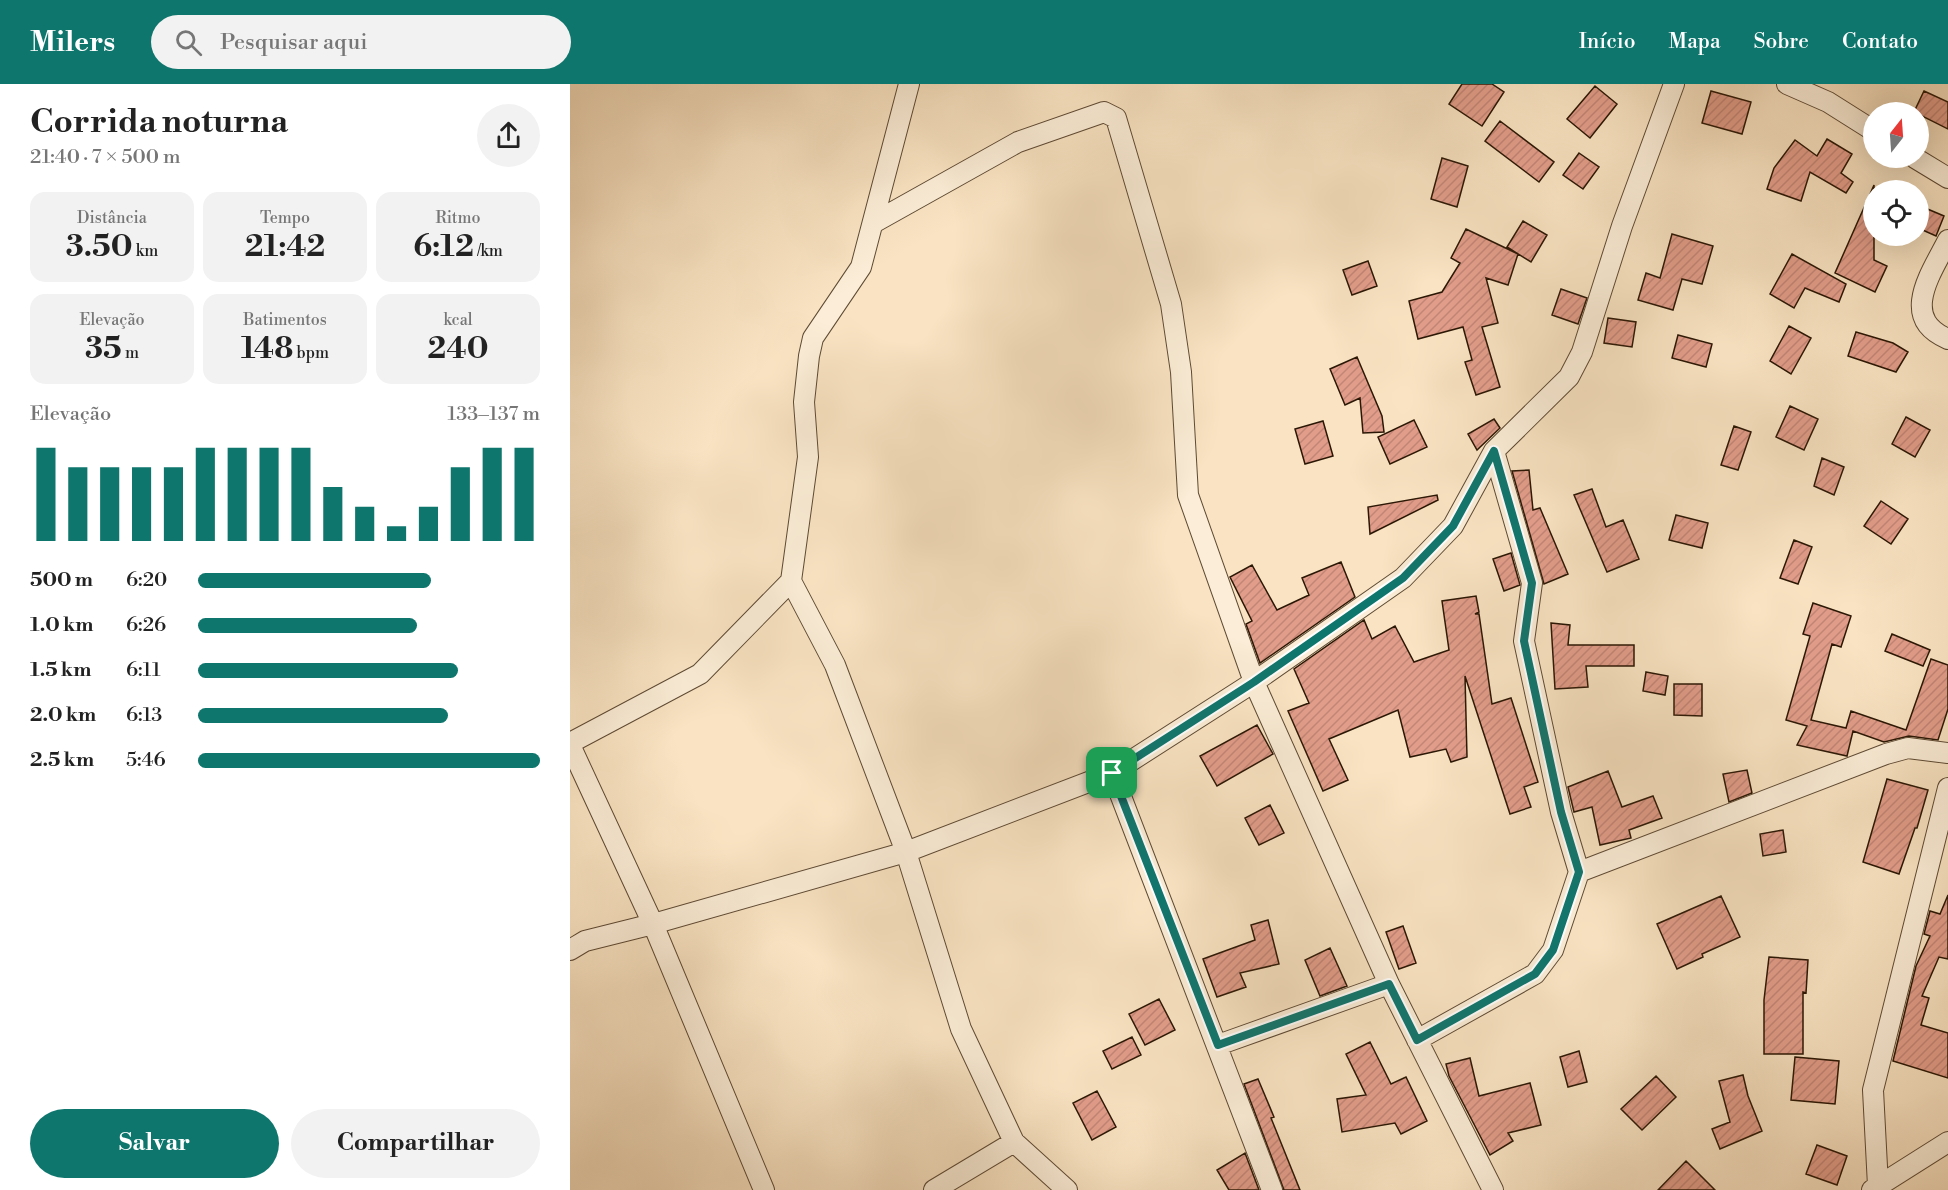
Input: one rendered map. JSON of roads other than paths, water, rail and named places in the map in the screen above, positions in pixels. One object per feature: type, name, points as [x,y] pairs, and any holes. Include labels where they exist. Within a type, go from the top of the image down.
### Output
[{"type":"street","points":[[909,84],[875,222],[861,267],[813,338],[804,402],[808,457],[791,581],[835,665],[906,852],[961,1029],[1014,1143],[1067,1190]]},
{"type":"street","points":[[570,950],[585,941],[906,852],[1112,773],[1254,682],[1403,578],[1453,526],[1494,451],[1569,377],[1582,352],[1622,226],[1674,84]]},
{"type":"street","points":[[1787,84],[1828,102],[1863,124]]},
{"type":"street","points":[[875,222],[1018,142],[1104,112],[1116,118],[1171,304],[1181,372],[1188,495],[1254,682],[1389,984],[1493,1190]]},
{"type":"street","points":[[1929,166],[1948,178]]},
{"type":"street","points":[[1948,240],[1923,288],[1920,311],[1929,325],[1948,339]]},
{"type":"street","points":[[1417,1040],[1535,974],[1553,950],[1579,872],[1561,812],[1524,641],[1532,583],[1494,451]]},
{"type":"street","points":[[764,1190],[653,924],[570,744],[700,674],[791,581]]},
{"type":"street","points":[[1579,872],[1886,754],[1908,748],[1948,753]]},
{"type":"street","points":[[1112,773],[1272,1190]]},
{"type":"street","points":[[1875,1188],[1873,1090],[1948,788]]},
{"type":"street","points":[[1218,1045],[1389,984]]},
{"type":"street","points":[[1875,1188],[1948,1142]]},
{"type":"street","points":[[934,1190],[1014,1143]]}]
